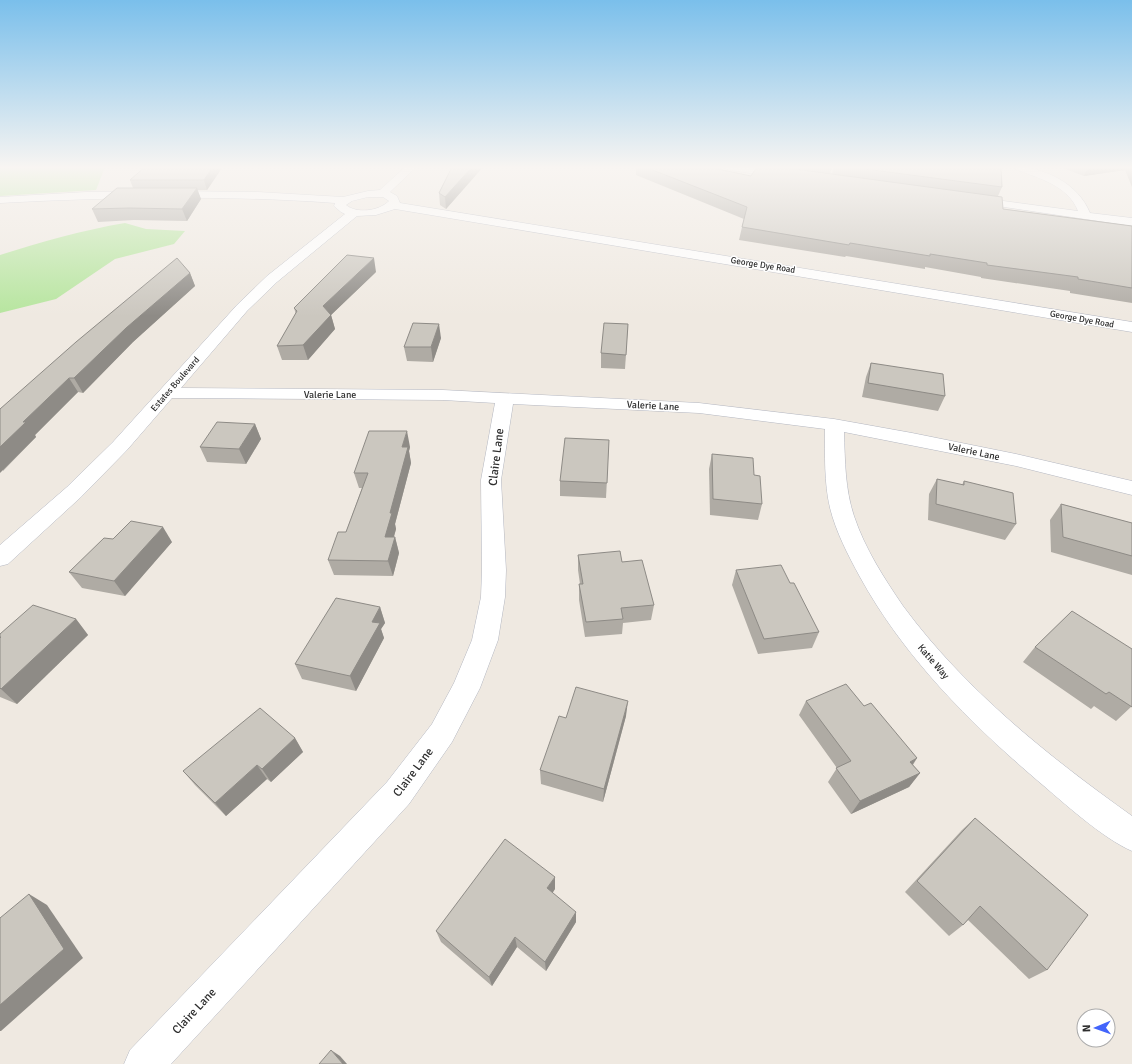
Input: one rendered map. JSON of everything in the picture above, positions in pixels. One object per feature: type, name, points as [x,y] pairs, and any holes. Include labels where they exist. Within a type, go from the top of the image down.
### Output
[{"type":"street","name":"Estates Boulevard","points":[[0,558],[74,492],[120,446],[242,308],[338,217]]},
{"type":"street","name":"George Dye Road","points":[[465,217],[925,291],[1132,327]]},
{"type":"street","points":[[1096,217],[1132,222]]},
{"type":"street","name":"Valerie Lane","points":[[167,393],[443,395],[699,408],[834,425],[912,439],[1016,460],[1132,488]]},
{"type":"street","name":"Claire Lane","points":[[144,1064],[398,793],[442,733],[466,688],[485,640],[493,597],[494,570],[491,480],[505,397]]},
{"type":"street","name":"Katie Way","points":[[834,425],[836,484],[844,518],[860,556],[885,599],[926,653],[966,698],[1026,753],[1110,820],[1132,835]]},
{"type":"green space","points":[[125,223],[146,229],[185,231],[174,244],[115,259],[56,299],[0,313],[0,255],[62,237]]},
{"type":"building","points":[[745,217],[1061,217],[1132,226],[1132,288],[1078,279],[1078,277],[987,265],[987,263],[930,254],[930,256],[850,243],[849,245],[742,227]]},
{"type":"building","points":[[347,255],[374,258],[323,306],[331,315],[303,345],[277,346],[297,311],[294,308]]},
{"type":"building","points":[[177,258],[190,273],[126,328],[74,378],[69,378],[23,422],[26,422],[0,447],[0,409],[76,342]]},
{"type":"building","points":[[413,323],[439,324],[431,347],[404,347]]},
{"type":"building","points":[[604,323],[628,324],[626,355],[601,353]]},
{"type":"building","points":[[871,363],[943,374],[945,396],[868,383]]},
{"type":"building","points":[[217,422],[255,424],[239,449],[200,447]]},
{"type":"building","points":[[369,431],[407,431],[402,447],[408,447],[385,537],[395,537],[388,561],[328,560],[338,532],[346,532],[368,473],[354,473]]},
{"type":"building","points":[[565,438],[609,440],[607,483],[560,481]]},
{"type":"building","points":[[712,454],[753,458],[754,475],[760,476],[762,504],[713,499]]},
{"type":"building","points":[[937,479],[964,485],[964,481],[1013,493],[1016,524],[936,504]]},
{"type":"building","points":[[1061,504],[1132,523],[1132,556],[1063,537]]},
{"type":"building","points":[[131,521],[163,527],[114,581],[69,572],[104,538],[113,539]]},
{"type":"building","points":[[620,551],[622,562],[642,560],[654,605],[621,608],[623,619],[586,622],[579,584],[583,584],[578,555]]},
{"type":"building","points":[[781,565],[790,583],[794,583],[819,632],[764,639],[736,570]]},
{"type":"building","points":[[336,598],[380,607],[372,622],[380,623],[350,676],[295,664]]},
{"type":"building","points":[[33,605],[76,619],[1,689],[0,634]]},
{"type":"building","points":[[1072,611],[1132,649],[1132,707],[1109,692],[1106,694],[1035,647]]},
{"type":"building","points":[[846,684],[864,706],[871,703],[917,758],[910,762],[920,773],[860,801],[836,768],[851,761],[806,701]]},
{"type":"building","points":[[576,687],[628,701],[604,789],[540,770],[559,716],[566,718]]},
{"type":"building","points":[[260,708],[295,738],[262,769],[257,765],[215,803],[183,771]]},
{"type":"building","points":[[975,818],[1088,915],[1047,970],[980,906],[963,925],[917,881]]},
{"type":"building","points":[[505,839],[555,877],[547,888],[576,912],[545,962],[515,937],[489,977],[436,931]]},
{"type":"building","points":[[29,894],[64,949],[0,1005],[0,918]]},
{"type":"building","points":[[331,1050],[343,1064],[319,1064]]}]
